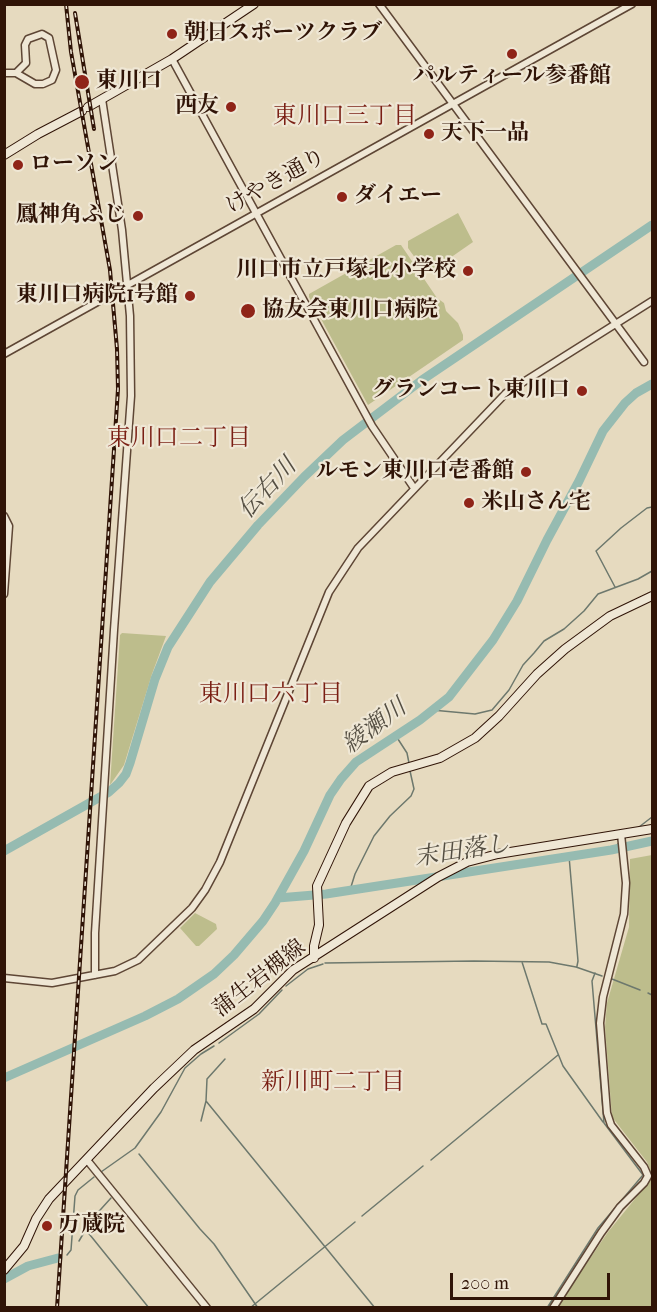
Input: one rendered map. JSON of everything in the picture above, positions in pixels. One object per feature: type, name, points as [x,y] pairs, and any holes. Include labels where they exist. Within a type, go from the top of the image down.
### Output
[{"type":"main road","points":[[5,154],[172,59],[254,4]]},
{"type":"main road","points":[[314,958],[319,925],[317,886],[346,823],[369,786],[393,772],[440,758],[475,738],[500,716],[537,675],[565,649],[610,616],[652,596]]},
{"type":"main road","name":"蒲生岩槻線","points":[[4,1270],[24,1246],[49,1199],[154,1088],[194,1050],[254,1009],[293,970],[438,877],[466,862],[498,854],[652,829]]},
{"type":"street","points":[[379,4],[644,362]]},
{"type":"street","name":"けやき通り","points":[[4,354],[632,4]]},
{"type":"street","points":[[4,74],[16,73],[35,84],[52,80],[56,70],[50,38],[42,34],[28,39],[25,45],[26,63],[16,73]]},
{"type":"street","points":[[172,59],[365,414],[414,488]]},
{"type":"street","points":[[95,975],[95,933],[130,397],[131,341],[122,231],[102,99]]},
{"type":"street","points":[[4,978],[52,983],[115,971],[138,960],[180,919],[206,890],[242,808],[329,592],[358,548],[506,393],[652,301]]},
{"type":"street","points":[[4,516],[9,526],[4,594]]},
{"type":"street","points":[[553,1308],[601,1233],[620,1207],[648,1176],[645,1167],[611,1125],[606,1101],[600,1023],[603,997],[624,914],[626,883],[621,834]]},
{"type":"street","points":[[87,1160],[207,1308]]},
{"type":"green space","points":[[458,213],[473,242],[450,258],[452,262],[437,274],[433,268],[426,273],[408,248],[408,241]]},
{"type":"green space","points":[[396,245],[401,245],[437,298],[444,303],[446,311],[458,323],[463,340],[368,405],[309,294]]},
{"type":"green space","points":[[122,633],[166,636],[124,765],[110,785],[120,635]]},
{"type":"green space","points":[[652,855],[652,1175],[647,1162],[612,1117],[605,1027],[607,1003],[629,927],[630,859]]},
{"type":"green space","points":[[195,913],[216,924],[217,929],[199,946],[196,946],[180,928]]},
{"type":"green space","points":[[652,1178],[652,1307],[557,1307],[608,1232]]},
{"type":"waterway","name":"伝右川","points":[[4,851],[109,792],[119,783],[130,763],[155,679],[168,647],[210,582],[258,525],[304,477],[343,440],[422,380],[652,225]]},
{"type":"waterway","name":"綾瀬川","points":[[4,1078],[145,1016],[178,999],[214,974],[234,955],[275,903],[304,851],[330,795],[341,779],[356,762],[420,720],[449,697],[493,640],[517,601],[603,431],[625,403],[636,393],[652,384]]},
{"type":"waterway","points":[[615,587],[596,551],[621,528],[647,508],[652,507]]},
{"type":"waterway","points":[[432,710],[475,714],[492,710],[509,690],[523,665],[544,641],[564,629],[584,611],[598,594],[638,579],[652,571]]},
{"type":"waterway","points":[[396,736],[407,753],[409,763]]},
{"type":"waterway","points":[[350,890],[355,874],[374,836],[390,816],[411,796],[414,789],[410,771]]},
{"type":"waterway","points":[[639,827],[652,817]]},
{"type":"waterway","name":"末田落し","points":[[278,898],[326,894],[611,850],[652,841]]},
{"type":"waterway","name":"末田落し","points":[[611,850],[619,843]]},
{"type":"waterway","points":[[569,856],[577,966]]},
{"type":"waterway","points":[[522,962],[542,1024],[546,1024],[563,1066],[603,1122]]},
{"type":"waterway","points":[[325,963],[549,962],[576,967],[602,976]]},
{"type":"waterway","points":[[286,986],[308,969],[323,964]]},
{"type":"waterway","points":[[547,1308],[598,1228],[643,1175],[604,1123],[592,981],[595,973]]},
{"type":"waterway","points":[[612,979],[640,990]]},
{"type":"waterway","points":[[219,1043],[259,1014],[282,990]]},
{"type":"waterway","points":[[648,993],[652,995]]},
{"type":"waterway","points":[[101,1172],[135,1148],[161,1112],[185,1068],[214,1046]]},
{"type":"waterway","points":[[431,1160],[558,1055]]},
{"type":"waterway","points":[[201,1121],[206,1101],[207,1079],[225,1059]]},
{"type":"waterway","points":[[206,1101],[375,1308]]},
{"type":"waterway","points":[[139,1154],[214,1244],[258,1308]]},
{"type":"waterway","points":[[362,1216],[423,1166]]},
{"type":"waterway","points":[[67,1255],[71,1250],[75,1196],[78,1190],[94,1177]]},
{"type":"waterway","points":[[79,1241],[92,1219],[111,1198]]},
{"type":"waterway","points":[[250,1308],[355,1222]]},
{"type":"waterway","points":[[86,1230],[149,1308]]},
{"type":"waterway","points":[[4,1279],[28,1266],[58,1258]]},
{"type":"railway","points":[[57,1308],[118,389],[110,270],[71,52],[66,4]]},
{"type":"railway","points":[[75,13],[94,129]]},
{"type":"place","name":"朝日スポーツクラブ","points":[[172,34]]},
{"type":"place","name":"パルティール参番館","points":[[512,54]]},
{"type":"place","name":"東川口","points":[[82,82]]},
{"type":"place","name":"西友","points":[[231,107]]},
{"type":"place","name":"天下一品","points":[[429,134]]},
{"type":"place","name":"ローソン","points":[[18,165]]},
{"type":"place","name":"ダイエー","points":[[342,197]]},
{"type":"place","name":"鳳神角ふじ","points":[[138,216]]},
{"type":"place","name":"川口市立戸塚北小学校","points":[[468,271]]},
{"type":"place","name":"東川口病院1号館","points":[[190,296]]},
{"type":"place","name":"協友会東川口病院","points":[[248,311]]},
{"type":"place","name":"グランコート東川口","points":[[582,391]]},
{"type":"place","name":"ルモン東川口壱番館","points":[[526,472]]},
{"type":"place","name":"米山さん宅","points":[[469,503]]},
{"type":"place","name":"万蔵院","points":[[47,1226]]},
{"type":"district","name":"東川口三丁目","points":[[345,117]]},
{"type":"district","name":"東川口二丁目","points":[[179,439]]},
{"type":"district","name":"東川口六丁目","points":[[271,695]]},
{"type":"district","name":"新川町二丁目","points":[[333,1083]]}]
